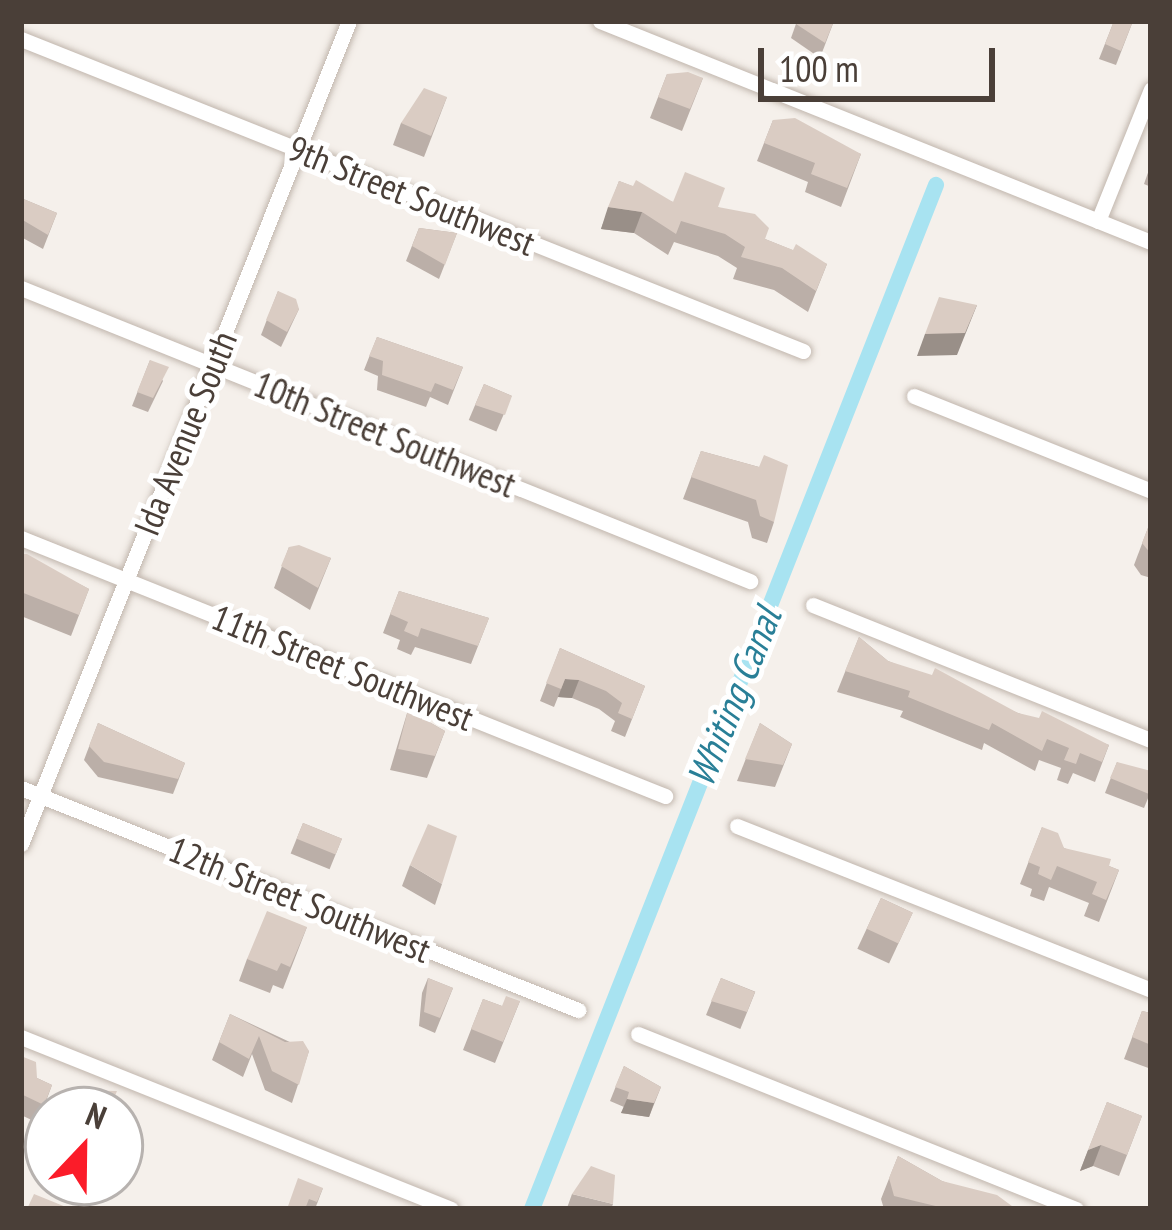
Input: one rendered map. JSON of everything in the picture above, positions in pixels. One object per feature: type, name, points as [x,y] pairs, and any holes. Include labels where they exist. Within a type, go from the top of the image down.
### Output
[{"type":"street","name":"Ida Avenue South","points":[[21,844],[349,21]]},
{"type":"street","points":[[600,21],[1151,242]]},
{"type":"street","name":"9th Street Southwest","points":[[21,39],[803,351]]},
{"type":"street","points":[[1098,221],[1151,89]]},
{"type":"street","name":"10th Street Southwest","points":[[21,288],[750,581]]},
{"type":"street","points":[[914,395],[1151,490]]},
{"type":"street","name":"11th Street Southwest","points":[[21,538],[665,796]]},
{"type":"street","points":[[813,605],[1151,740]]},
{"type":"street","name":"12th Street Southwest","points":[[21,788],[578,1010]]},
{"type":"street","points":[[737,826],[1151,990]]},
{"type":"street","points":[[638,1034],[1076,1209]]},
{"type":"street","points":[[21,1037],[451,1209]]},
{"type":"building","points":[[797,21],[834,21],[825,43]]},
{"type":"building","points":[[1114,21],[1133,21],[1121,51],[1105,44]]},
{"type":"building","points":[[688,72],[703,78],[690,109],[658,97],[667,74]]},
{"type":"building","points":[[424,88],[447,97],[431,136],[401,123]]},
{"type":"building","points":[[795,118],[861,154],[847,188],[811,174],[815,163],[764,143],[773,120]]},
{"type":"building","points":[[685,172],[725,188],[718,207],[755,214],[769,228],[765,239],[793,250],[796,244],[827,264],[816,291],[782,268],[741,257],[745,247],[725,234],[681,221],[676,234],[642,212],[608,207],[619,181],[633,186],[636,180],[673,202]]},
{"type":"building","points":[[21,198],[57,213],[48,235],[21,219]]},
{"type":"building","points":[[419,228],[457,233],[445,265],[412,246]]},
{"type":"building","points":[[278,291],[296,299],[299,309],[287,332],[266,320]]},
{"type":"building","points":[[939,297],[977,305],[965,333],[925,334]]},
{"type":"building","points":[[377,337],[463,367],[453,390],[435,383],[431,392],[382,375],[383,361],[369,356]]},
{"type":"building","points":[[150,360],[169,367],[153,398],[137,392]]},
{"type":"building","points":[[484,384],[512,396],[505,415],[475,405]]},
{"type":"building","points":[[701,451],[759,467],[764,455],[788,465],[774,522],[760,516],[756,500],[691,477]]},
{"type":"building","points":[[1151,520],[1151,554],[1142,543]]},
{"type":"building","points":[[299,545],[331,558],[318,588],[281,566],[289,547]]},
{"type":"building","points":[[21,554],[89,589],[79,615],[21,592]]},
{"type":"building","points":[[399,591],[489,618],[478,646],[421,628],[418,637],[404,631],[408,622],[390,614]]},
{"type":"building","points":[[859,637],[888,661],[932,675],[935,668],[1018,713],[1039,718],[1042,711],[1109,745],[1102,762],[1080,753],[1076,764],[1064,760],[1069,748],[1047,739],[1042,751],[992,723],[989,730],[908,697],[910,691],[845,671]]},
{"type":"building","points":[[560,648],[645,686],[632,719],[618,713],[622,703],[606,691],[579,680],[565,679],[561,689],[546,683]]},
{"type":"building","points":[[408,710],[445,731],[435,756],[398,749]]},
{"type":"building","points":[[98,723],[185,763],[178,779],[104,762],[89,746]]},
{"type":"building","points":[[760,723],[792,744],[783,765],[745,759]]},
{"type":"building","points":[[1117,762],[1151,771],[1149,794],[1110,778]]},
{"type":"building","points":[[303,823],[342,839],[336,854],[297,839]]},
{"type":"building","points":[[428,824],[457,836],[442,884],[410,865]]},
{"type":"building","points":[[1042,827],[1058,833],[1064,848],[1111,859],[1109,866],[1119,870],[1106,900],[1092,894],[1097,882],[1057,866],[1051,880],[1038,874],[1040,867],[1028,862]]},
{"type":"building","points":[[881,898],[913,913],[898,944],[867,929]]},
{"type":"building","points":[[267,911],[307,927],[290,967],[281,963],[277,971],[247,959]]},
{"type":"building","points":[[428,978],[453,988],[440,1018],[424,1012]]},
{"type":"building","points":[[721,978],[755,992],[747,1012],[711,1001]]},
{"type":"building","points":[[506,996],[520,1001],[503,1042],[471,1029],[483,999],[502,1006]]},
{"type":"building","points":[[1142,1011],[1151,1013],[1151,1045],[1132,1037]]},
{"type":"building","points":[[230,1014],[285,1042],[303,1041],[309,1051],[299,1085],[272,1071],[259,1036],[249,1059],[219,1042]]},
{"type":"building","points":[[21,1056],[36,1062],[37,1078],[52,1085],[24,1086],[21,1094]]},
{"type":"building","points":[[624,1066],[661,1087],[654,1103],[627,1099],[629,1092],[615,1087]]},
{"type":"building","points":[[1107,1102],[1142,1116],[1127,1155],[1101,1145],[1088,1150]]},
{"type":"building","points":[[898,1156],[942,1181],[997,1195],[1016,1209],[948,1209],[894,1196],[889,1178]]},
{"type":"building","points":[[591,1166],[615,1175],[613,1204],[572,1194]]},
{"type":"building","points":[[298,1178],[323,1188],[317,1202],[309,1199],[305,1209],[287,1209]]},
{"type":"building","points":[[28,1206],[66,1207],[65,1209]]},
{"type":"waterway","name":"Whiting Canal","points":[[532,1209],[936,185]]}]
